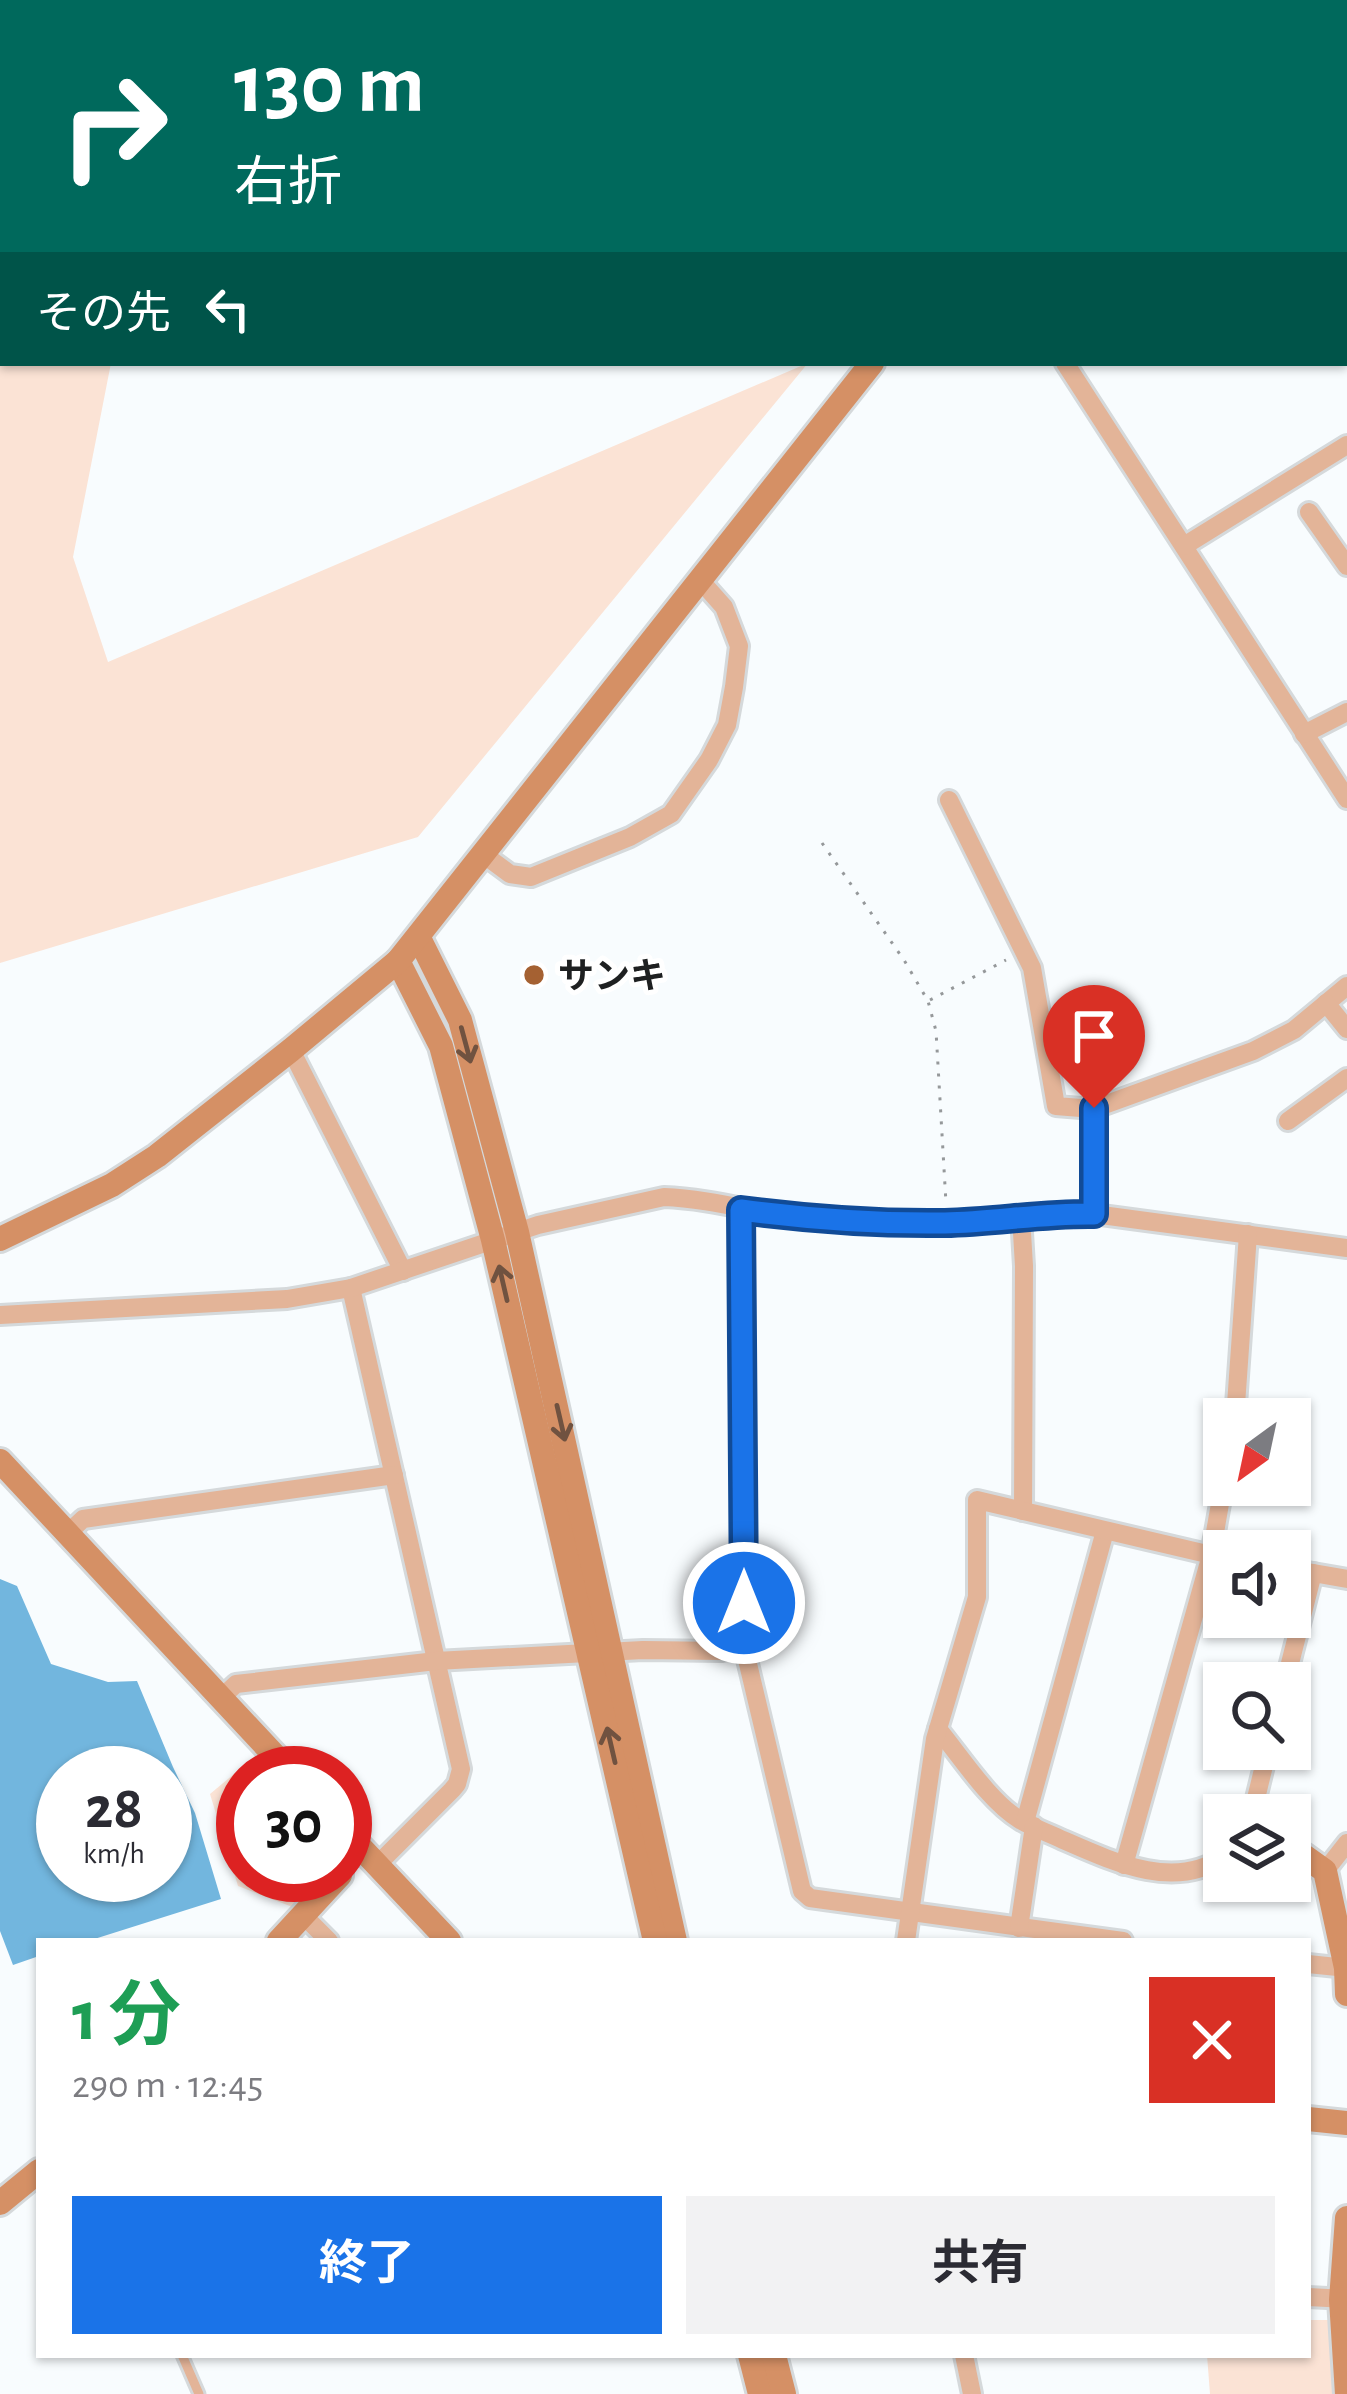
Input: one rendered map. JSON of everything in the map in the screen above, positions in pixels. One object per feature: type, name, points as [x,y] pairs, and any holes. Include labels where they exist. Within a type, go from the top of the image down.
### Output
[{"type":"street","points":[[0,1239],[127,1176],[184,1136],[398,961],[870,366]]},
{"type":"street","points":[[1068,366],[1347,799]]},
{"type":"street","points":[[1184,547],[1347,445]]},
{"type":"street","points":[[1309,512],[1347,566]]},
{"type":"street","points":[[483,854],[510,874],[530,877],[630,837],[671,814],[727,725],[734,687],[739,646],[724,608],[700,580]]},
{"type":"street","points":[[1304,734],[1347,712]]},
{"type":"street","points":[[949,800],[1032,968],[1056,1106],[1094,1108],[1252,1051],[1294,1030],[1347,986]]},
{"type":"street","points":[[418,938],[460,1020],[602,1653],[674,1938]]},
{"type":"street","points":[[398,961],[441,1046],[505,1236]]},
{"type":"street","points":[[1326,1004],[1347,1029]]},
{"type":"street","points":[[291,1051],[403,1271]]},
{"type":"street","points":[[1288,1121],[1347,1078]]},
{"type":"street","points":[[1094,1108],[1094,1214]]},
{"type":"street","points":[[0,1315],[287,1299],[351,1288],[505,1236],[664,1197],[825,1221],[947,1223],[1094,1214],[1347,1248]]},
{"type":"street","points":[[741,1210],[744,1646],[802,1891],[811,1898],[1095,1938]]},
{"type":"street","points":[[1022,1216],[1023,1511]]},
{"type":"street","points":[[1236,1398],[1248,1234]]},
{"type":"street","points":[[351,1288],[460,1777],[452,1790],[372,1856]]},
{"type":"street","points":[[0,1461],[265,1746]]},
{"type":"street","points":[[67,1534],[83,1519],[394,1475]]},
{"type":"street","points":[[906,1938],[938,1730],[977,1597],[977,1500],[1203,1554]]},
{"type":"street","points":[[1019,1928],[1029,1824],[1105,1531]]},
{"type":"street","points":[[1290,1662],[1313,1573],[1347,1579]]},
{"type":"street","points":[[1124,1865],[1203,1603]]},
{"type":"street","points":[[220,1698],[236,1684],[436,1660],[643,1650],[722,1652],[744,1646]]},
{"type":"street","points":[[602,1653],[654,1938]]},
{"type":"street","points":[[938,1730],[999,1802],[1029,1824],[1136,1869],[1187,1872],[1203,1866]]},
{"type":"street","points":[[1325,1870],[1347,1843]]},
{"type":"street","points":[[372,1860],[446,1938]]},
{"type":"street","points":[[1311,1860],[1325,1870],[1347,1994]]},
{"type":"street","points":[[282,1938],[315,1902]]},
{"type":"street","points":[[304,1915],[326,1938]]},
{"type":"street","points":[[1311,1964],[1346,1968]]},
{"type":"street","points":[[1311,2119],[1347,2123]]},
{"type":"street","points":[[0,2204],[36,2174]]},
{"type":"street","points":[[1347,2218],[1347,2394]]},
{"type":"street","points":[[1311,2297],[1344,2300]]},
{"type":"street","points":[[752,2358],[760,2394]]},
{"type":"street","points":[[775,2358],[784,2394]]},
{"type":"street","points":[[965,2358],[972,2394]]},
{"type":"lane","points":[[183,2358],[199,2394]]},
{"type":"path","points":[[822,843],[928,1001],[935,1031],[947,1223]]},
{"type":"path","points":[[928,1001],[1024,951]]},
{"type":"shaded area","points":[[0,366],[110,366],[73,557],[108,662],[806,366],[418,837],[0,963]]},
{"type":"shaded area","points":[[1311,2320],[1329,2320],[1333,2394],[1210,2394],[1207,2358],[1311,2358]]},
{"type":"water","points":[[0,1579],[17,1586],[51,1664],[108,1682],[137,1681],[164,1746],[36,1746],[36,1902],[192,1902],[192,1807],[216,1882],[216,1901],[98,1938],[36,1938],[36,1957],[13,1965],[0,1931]]},
{"type":"place","name":"サンキ","points":[[534,975]]},
{"type":"route","points":[[744,1603],[741,1210],[825,1221],[947,1223],[1094,1214],[1094,1108]]}]
